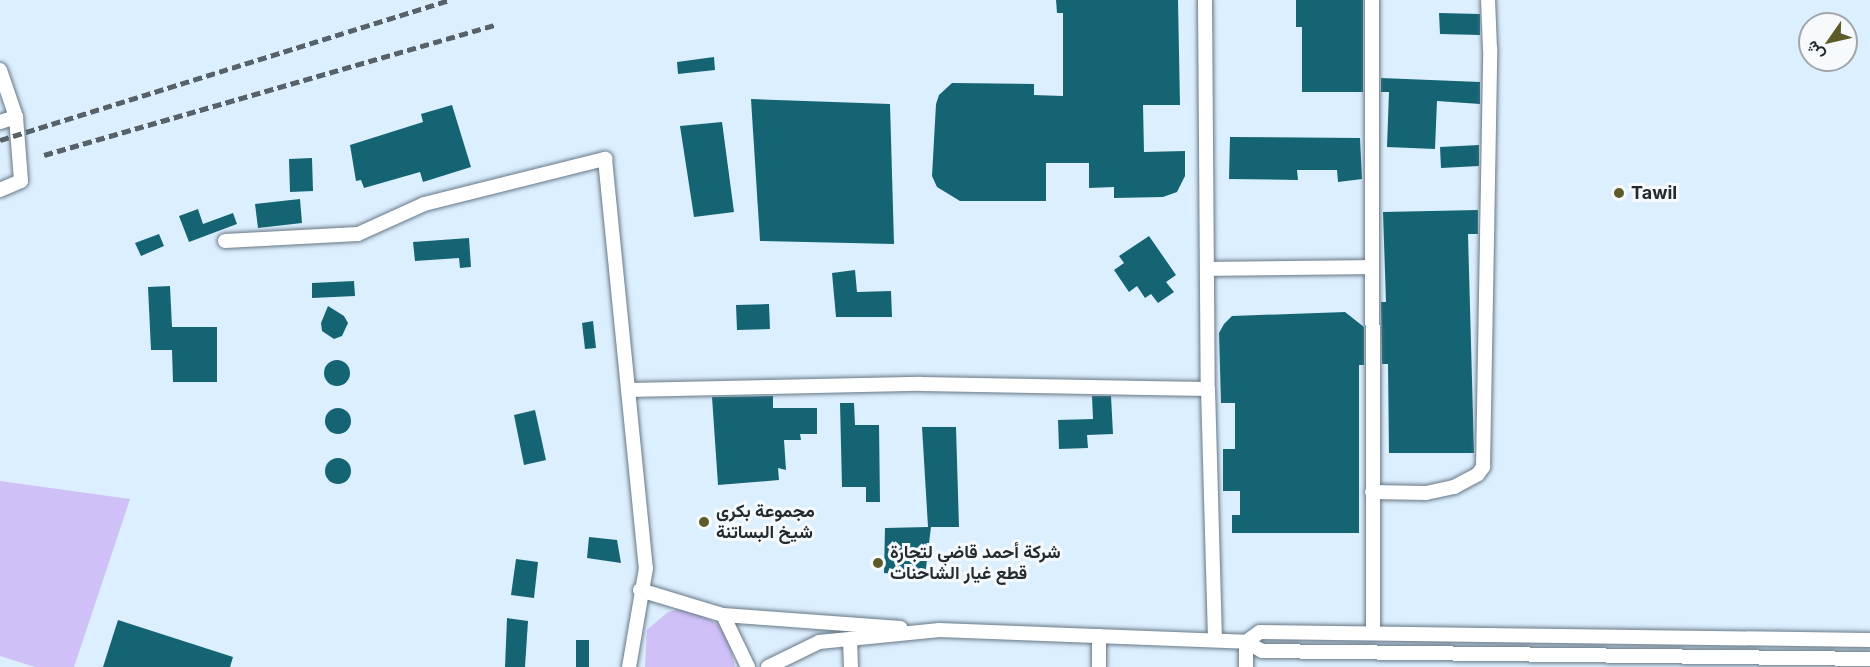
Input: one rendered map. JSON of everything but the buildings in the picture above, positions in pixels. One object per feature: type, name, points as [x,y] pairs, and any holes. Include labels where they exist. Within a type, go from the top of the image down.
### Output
[{"type":"street","points":[[1205,0],[1208,388],[1215,638]]},
{"type":"street","points":[[1372,0],[1373,633]]},
{"type":"street","points":[[1372,492],[1426,494],[1454,487],[1478,474],[1483,467],[1490,49],[1488,0]]},
{"type":"street","points":[[0,70],[16,117],[21,181],[0,190]]},
{"type":"street","points":[[0,122],[16,117]]},
{"type":"street","points":[[225,241],[358,234],[424,204],[605,159],[646,568],[640,590],[629,667]]},
{"type":"street","points":[[1208,269],[1371,267]]},
{"type":"street","points":[[628,390],[921,384],[1208,388]]},
{"type":"street","points":[[640,590],[723,615],[939,630],[1215,638],[1245,642],[1262,651],[1870,659]]},
{"type":"street","points":[[723,615],[748,667]]},
{"type":"street","points":[[768,667],[819,642],[939,630]]},
{"type":"street","points":[[1245,642],[1260,632],[1870,640]]},
{"type":"street","points":[[1099,636],[1099,667]]},
{"type":"street","points":[[850,639],[851,667]]},
{"type":"street","points":[[1245,642],[1246,667]]},
{"type":"shaded area","points":[[0,481],[130,499],[74,667],[35,667],[0,656]]},
{"type":"shaded area","points":[[685,608],[718,624],[729,640],[735,667],[645,667],[647,630],[668,612]]},
{"type":"railway","points":[[0,140],[450,0]]},
{"type":"railway","points":[[44,155],[497,24]]},
{"type":"place","name":"Tawil","points":[[1619,193]]},
{"type":"place","name":"مجموعة بكري شيخ البساتنة","points":[[704,522]]},
{"type":"place","name":"شركة أحمد قاضي لتجارة قطع غيار الشاحنات","points":[[878,563]]}]
